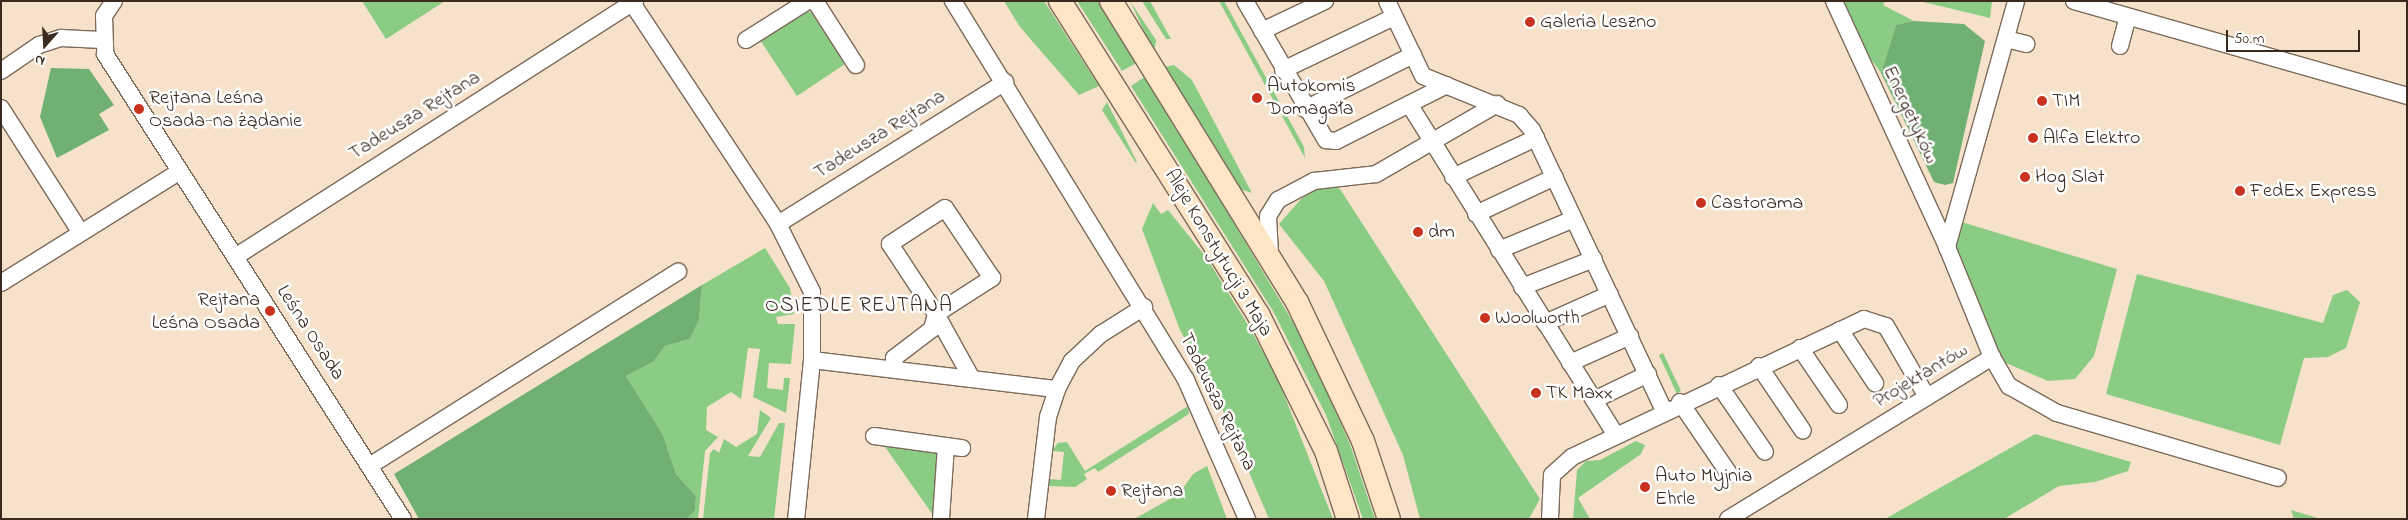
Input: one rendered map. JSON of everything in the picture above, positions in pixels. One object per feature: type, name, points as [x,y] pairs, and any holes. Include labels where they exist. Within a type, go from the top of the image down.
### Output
[{"type":"main road","name":"Aleje Konstytucji 3 Maja","points":[[1060,1],[1262,323],[1326,451],[1348,519]]},
{"type":"main road","name":"Aleje Konstytucji 3 Maja","points":[[1111,1],[1271,259],[1363,440],[1389,519]]},
{"type":"street","name":"Leśna Osada","points":[[114,1],[104,16],[102,40],[114,70],[372,465],[403,519]]},
{"type":"street","points":[[746,40],[808,1]]},
{"type":"street","points":[[815,1],[856,64]]},
{"type":"street","name":"Tadeusza Rejtana","points":[[954,1],[1144,307],[1204,416],[1248,519]]},
{"type":"street","points":[[1245,1],[1322,138],[1338,140],[1447,85]]},
{"type":"street","points":[[1262,31],[1325,1]]},
{"type":"street","points":[[1387,1],[1423,76],[1497,104],[1519,115],[1536,138],[1664,410]]},
{"type":"street","name":"Energetyków","points":[[1834,1],[1947,247],[1992,357]]},
{"type":"street","name":"Energetyków","points":[[1947,247],[2016,1]]},
{"type":"street","points":[[2074,1],[2407,96]]},
{"type":"street","name":"Tadeusza Rejtana","points":[[235,257],[624,4],[778,224],[812,292],[812,360],[796,519]]},
{"type":"street","points":[[1283,70],[1394,16]]},
{"type":"street","points":[[2120,46],[2128,17]]},
{"type":"street","points":[[1,70],[39,45],[61,38],[102,40]]},
{"type":"street","points":[[2006,39],[2026,44]]},
{"type":"street","points":[[1305,108],[1413,55]]},
{"type":"street","name":"Tadeusza Rejtana","points":[[778,224],[1005,82]]},
{"type":"street","points":[[1409,104],[1430,141],[1615,434]]},
{"type":"street","points":[[1271,259],[1268,216],[1278,200],[1314,181],[1376,174],[1430,141],[1497,104]]},
{"type":"street","points":[[1,108],[81,233]]},
{"type":"street","points":[[1453,177],[1536,138]]},
{"type":"street","points":[[1,283],[180,171]]},
{"type":"street","points":[[1476,214],[1554,177]]},
{"type":"street","points":[[895,369],[894,358],[932,329],[936,314],[992,278],[945,208],[890,244],[936,314],[972,379]]},
{"type":"street","points":[[1499,250],[1574,218]]},
{"type":"street","points":[[1522,287],[1594,259]]},
{"type":"street","points":[[372,465],[678,272]]},
{"type":"street","points":[[1545,323],[1610,294]]},
{"type":"street","points":[[1036,519],[1048,417],[1057,389],[1072,361],[1101,334],[1144,307]]},
{"type":"street","points":[[1550,519],[1552,475],[1572,457],[1680,402],[1864,319],[1886,326],[1927,397]]},
{"type":"street","points":[[1840,330],[1875,382]]},
{"type":"street","points":[[1570,363],[1630,336]]},
{"type":"street","points":[[1800,348],[1839,406]]},
{"type":"street","name":"Projektantów","points":[[1728,519],[1992,357],[2009,386],[2046,408],[2278,478]]},
{"type":"street","points":[[812,360],[1057,389]]},
{"type":"street","points":[[1759,366],[1803,431]]},
{"type":"street","points":[[1594,400],[1648,374]]},
{"type":"street","points":[[1720,384],[1765,452]]},
{"type":"street","points":[[1680,402],[1730,476]]},
{"type":"street","points":[[874,436],[954,447],[941,519]]},
{"type":"green space","points":[[362,1],[445,1],[386,39]]},
{"type":"green space","points":[[1004,1],[1044,1],[1099,86],[1079,95],[1020,27]]},
{"type":"green space","points":[[1077,1],[1100,1],[1138,62],[1122,71]]},
{"type":"green space","points":[[1130,1],[1156,40],[1154,52],[1149,42]]},
{"type":"green space","points":[[1142,1],[1150,1],[1171,39],[1166,39]]},
{"type":"green space","points":[[1219,1],[1224,1],[1304,147],[1305,158]]},
{"type":"green space","points":[[1843,1],[1885,1],[1883,5],[1914,21],[1896,25],[1881,73],[1860,44]]},
{"type":"green space","points":[[1919,1],[1992,1],[1990,18]]},
{"type":"green space","points":[[800,11],[811,12],[845,64],[797,96],[758,37]]},
{"type":"green space","points":[[1914,21],[1964,24],[1985,41],[1953,183],[1945,185],[1934,182],[1881,73],[1896,25]]},
{"type":"green space","points":[[1174,65],[1192,80],[1252,193],[1240,189],[1164,67]]},
{"type":"green space","points":[[51,68],[89,69],[114,105],[99,114],[109,130],[57,158],[40,117]]},
{"type":"green space","points":[[1146,76],[1303,339],[1350,444],[1375,519],[1363,519],[1326,415],[1273,311],[1131,86]]},
{"type":"green space","points":[[1107,102],[1137,162],[1136,163],[1102,110]]},
{"type":"green space","points":[[1324,184],[1340,189],[1540,499],[1529,519],[1420,519],[1403,455],[1324,281],[1279,224],[1301,199]]},
{"type":"green space","points":[[1153,203],[1161,214],[1168,210],[1206,257],[1245,320],[1277,377],[1333,519],[1269,519],[1220,404],[1180,330],[1142,229]]},
{"type":"green space","points":[[1955,220],[2117,269],[2094,356],[2075,379],[2048,381],[1992,357],[1947,247]]},
{"type":"green space","points":[[765,248],[790,288],[794,314],[776,317],[778,324],[795,324],[791,364],[769,363],[767,388],[783,390],[784,378],[790,378],[786,413],[753,397],[760,349],[748,348],[741,399],[731,392],[707,407],[706,430],[718,437],[705,451],[698,519],[687,519],[695,510],[696,496],[676,474],[663,435],[626,376],[653,362],[665,346],[690,339],[699,320],[702,285]]},
{"type":"green space","points":[[2137,274],[2323,323],[2333,295],[2347,290],[2360,302],[2346,348],[2328,357],[2304,358],[2280,445],[2106,394]]},
{"type":"green space","points":[[702,285],[699,320],[690,339],[665,346],[653,362],[626,376],[663,435],[676,474],[696,496],[695,510],[687,519],[419,519],[394,474]]},
{"type":"green space","points":[[1663,353],[1681,391],[1677,394],[1659,355]]},
{"type":"green space","points":[[1188,406],[1189,414],[1098,472],[1095,468],[1084,474],[1087,479],[1075,487],[1049,486],[1049,479],[1061,480],[1064,452],[1052,451],[1058,443],[1067,442],[1085,471]]},
{"type":"green space","points":[[760,410],[771,418],[748,456],[760,457],[779,423],[785,423],[774,519],[703,519],[710,453],[714,449],[719,453],[724,439],[736,447],[757,434]]},
{"type":"green space","points":[[2035,434],[2131,462],[2128,471],[2095,482],[2059,486],[2004,519],[1885,519]]},
{"type":"green space","points":[[1636,441],[1645,445],[1641,454],[1578,498],[1590,519],[1573,519],[1577,470],[1586,461],[1600,460]]},
{"type":"green space","points":[[883,444],[936,452],[940,461],[935,518]]},
{"type":"green space","points":[[1207,466],[1227,519],[1134,519],[1179,494],[1193,474]]},
{"type":"green space","points":[[2291,510],[2321,519],[2294,519]]},
{"type":"place","name":"Galeria Leszno","points":[[1530,22]]},
{"type":"place","name":"Autokomis Domagała","points":[[1257,98]]},
{"type":"place","name":"TIM","points":[[2042,101]]},
{"type":"place","name":"Rejtana Leśna Osada-na żądanie","points":[[139,109]]},
{"type":"place","name":"Alfa Elektro","points":[[2033,138]]},
{"type":"place","name":"Hog Slat","points":[[2025,177]]},
{"type":"place","name":"FedEx Express","points":[[2240,191]]},
{"type":"place","name":"Castorama","points":[[1701,203]]},
{"type":"place","name":"dm","points":[[1418,232]]},
{"type":"place","name":"Rejtana Leśna Osada","points":[[270,311]]},
{"type":"place","name":"Woolworth","points":[[1485,318]]},
{"type":"place","name":"TK Maxx","points":[[1536,393]]},
{"type":"place","name":"Auto Myjnia Ehrle","points":[[1645,487]]},
{"type":"place","name":"Rejtana","points":[[1111,491]]},
{"type":"district","name":"OSIEDLE REJTANA","points":[[859,306]]}]
